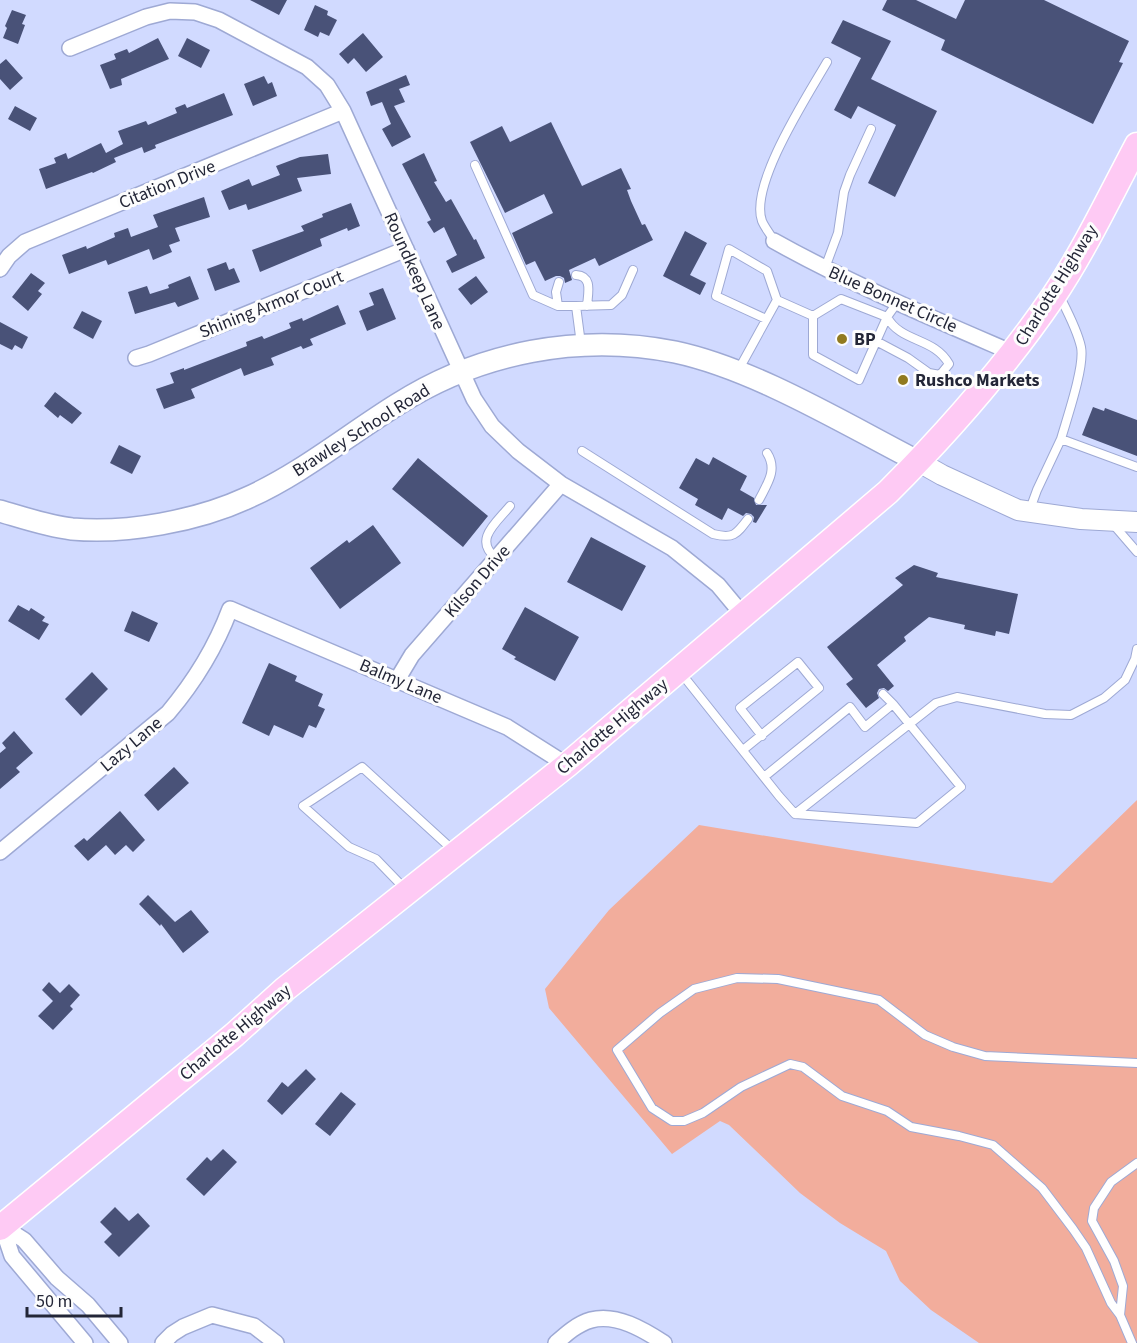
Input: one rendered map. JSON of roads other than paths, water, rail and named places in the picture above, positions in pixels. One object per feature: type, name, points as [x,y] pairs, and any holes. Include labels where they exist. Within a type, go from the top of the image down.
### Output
[{"type":"main road","name":"Charlotte Highway","points":[[1,1227],[234,1035],[285,989],[567,765],[888,492],[919,462],[1013,353],[1057,291],[1137,145]]},
{"type":"main road","name":"Brawley School Road","points":[[0,511],[42,524],[74,529],[123,528],[181,521],[238,502],[276,483],[400,402],[461,372],[522,352],[581,346],[625,346],[675,352],[737,373],[776,389],[919,462]]},
{"type":"street","name":"Roundkeep Lane","points":[[70,48],[146,17],[170,11],[195,12],[219,20],[307,67],[327,85],[343,111],[461,372],[474,399],[492,426],[518,451],[561,484],[672,548],[718,585],[743,615]]},
{"type":"street","name":"Citation Drive","points":[[0,268],[9,256],[25,242],[343,111]]},
{"type":"street","name":"Blue Bonnet Circle","points":[[774,241],[897,303],[1013,353]]},
{"type":"street","name":"Shining Armor Court","points":[[136,357],[149,354],[406,249]]},
{"type":"street","points":[[919,462],[974,491],[1018,510],[1047,516],[1137,522]]},
{"type":"street","name":"Kilson Drive","points":[[397,680],[412,656],[561,484]]},
{"type":"street","name":"Balmy Lane","points":[[230,609],[507,727],[567,765]]},
{"type":"street","name":"Lazy Lane","points":[[0,852],[168,713],[191,686],[206,662],[230,609]]},
{"type":"street","points":[[1,1227],[12,1256],[85,1343]]},
{"type":"street","points":[[1,1227],[24,1240],[57,1278],[88,1305],[120,1343]]},
{"type":"street","points":[[163,1343],[183,1327],[212,1315],[254,1326],[276,1343]]},
{"type":"street","points":[[556,1343],[574,1328],[592,1320],[615,1319],[645,1331],[664,1343]]},
{"type":"lane","points":[[774,241],[762,220],[761,191],[779,148],[826,62]]},
{"type":"lane","points":[[825,268],[838,233],[844,192],[871,129]]},
{"type":"lane","points":[[475,165],[533,295],[558,306],[611,305],[622,295],[633,270]]},
{"type":"lane","points":[[766,319],[716,296],[729,249],[767,271],[777,300],[813,316]]},
{"type":"lane","points":[[576,275],[586,278],[587,306]]},
{"type":"lane","points":[[558,306],[556,292],[559,282]]},
{"type":"lane","points":[[1029,512],[1037,489],[1061,439],[1082,354],[1072,321],[1057,291]]},
{"type":"lane","points":[[813,316],[842,299],[887,317],[893,328],[931,346],[943,354],[949,364],[940,375],[929,373],[908,358],[876,341]]},
{"type":"lane","points":[[737,373],[777,300]]},
{"type":"lane","points":[[813,316],[813,355],[859,380],[887,317],[897,303]]},
{"type":"lane","points":[[576,306],[581,346]]},
{"type":"lane","points":[[1061,439],[1137,467]]},
{"type":"lane","points":[[582,451],[713,534],[731,536],[737,533],[748,519]]},
{"type":"lane","points":[[759,500],[771,476],[772,460],[767,453]]},
{"type":"lane","points":[[496,558],[488,552],[485,545],[487,536],[510,506]]},
{"type":"lane","points":[[1108,520],[1137,552]]},
{"type":"lane","points":[[795,814],[936,703],[957,697],[1046,714],[1071,715],[1104,698],[1125,680],[1137,649]]},
{"type":"lane","points":[[743,750],[762,736],[819,688],[798,662],[740,708],[762,736]]},
{"type":"lane","points":[[679,670],[795,814],[917,822],[961,787],[883,694]]},
{"type":"lane","points":[[764,777],[859,700]]},
{"type":"lane","points":[[850,707],[865,727],[893,704]]},
{"type":"lane","points":[[408,892],[376,859],[349,847],[303,807],[363,767],[457,854]]},
{"type":"lane","points":[[1131,1341],[1086,1248],[1042,1188],[993,1144],[911,1127],[886,1111],[842,1096],[803,1067],[790,1064],[741,1087],[703,1113],[684,1121],[672,1121],[652,1108],[617,1050],[660,1013],[694,989],[737,978],[778,979],[879,1000],[925,1035],[953,1047],[985,1056],[1137,1064]]},
{"type":"lane","points":[[1120,1315],[1123,1286],[1114,1261],[1092,1221],[1094,1208],[1111,1182],[1137,1163]]},
{"type":"place","name":"BP","points":[[842,339]]},
{"type":"place","name":"Rushco Markets","points":[[903,380]]}]
